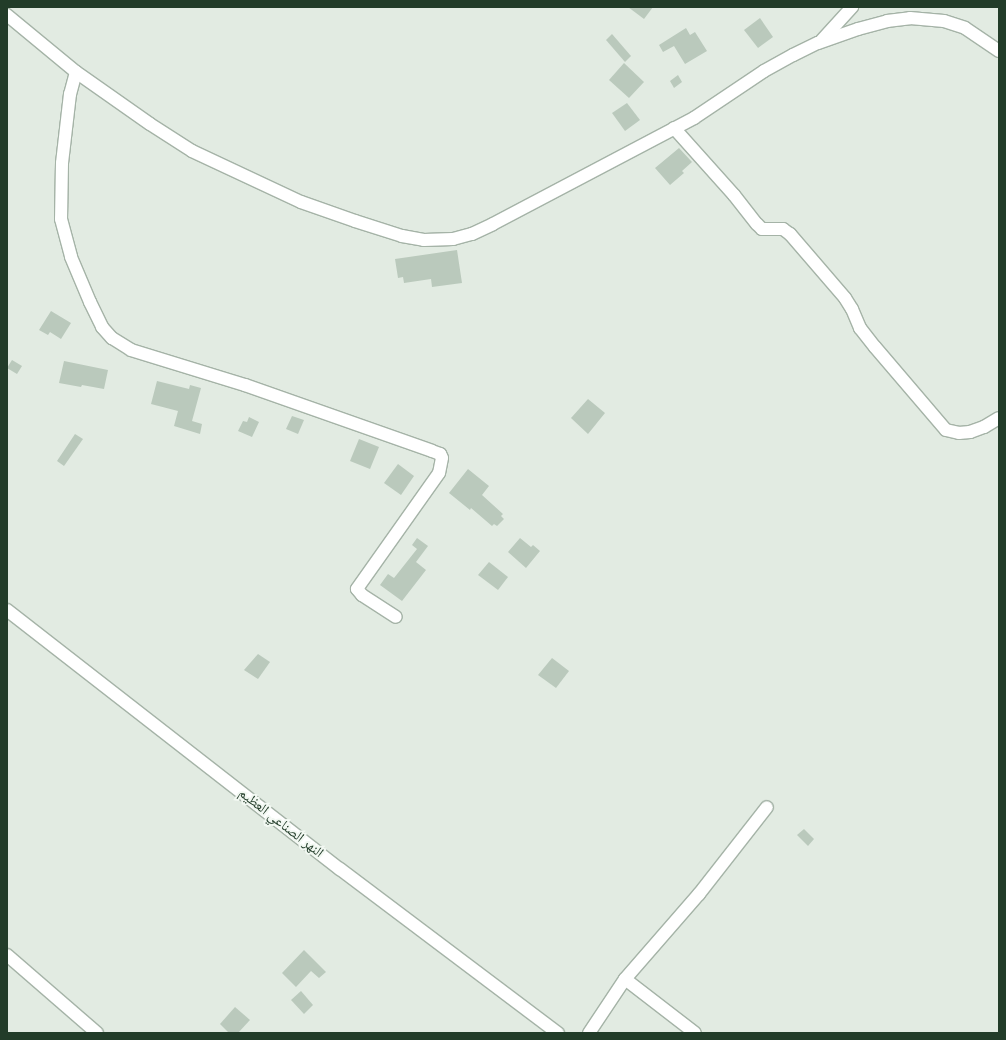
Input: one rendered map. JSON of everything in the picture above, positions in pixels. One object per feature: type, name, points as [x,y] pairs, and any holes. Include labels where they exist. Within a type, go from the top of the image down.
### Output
[{"type":"street","points":[[818,43],[852,7]]},
{"type":"street","points":[[7,15],[76,72],[192,152],[300,202],[402,236],[424,240],[452,239],[472,234],[700,114],[764,71],[818,43],[858,29],[887,21],[910,18],[944,21],[965,28],[999,51]]},
{"type":"street","points":[[76,72],[70,94],[62,163],[61,220],[71,257],[90,302],[102,327],[112,338],[131,350],[246,385],[440,454],[442,464],[439,474],[358,589],[362,595],[396,617]]},
{"type":"street","points":[[674,128],[734,195],[757,224],[762,228],[783,229],[790,234],[845,298],[852,309],[860,328],[875,347],[946,430],[959,433],[970,432],[984,427],[999,418]]},
{"type":"street","name":"النهر الصناعي العظيم","points":[[7,610],[340,869],[558,1033]]},
{"type":"street","points":[[589,1033],[625,979],[704,889],[767,807]]},
{"type":"street","points":[[7,955],[97,1033]]},
{"type":"street","points":[[625,979],[695,1033]]},
{"type":"building","points":[[628,7],[653,7],[644,19]]},
{"type":"building","points":[[760,18],[773,37],[758,48],[744,30]]},
{"type":"building","points":[[686,28],[690,35],[695,32],[707,51],[685,64],[674,46],[663,52],[659,45]]},
{"type":"building","points":[[612,34],[631,56],[625,62],[606,40]]},
{"type":"building","points":[[624,63],[644,82],[629,98],[609,80]]},
{"type":"building","points":[[678,75],[682,82],[674,88],[670,81]]},
{"type":"building","points":[[627,103],[640,120],[625,131],[612,113]]},
{"type":"building","points":[[679,148],[692,162],[682,171],[684,173],[670,185],[655,168]]},
{"type":"building","points":[[457,250],[462,283],[432,287],[431,279],[404,283],[403,277],[398,278],[395,259]]},
{"type":"building","points":[[51,311],[71,323],[61,339],[50,332],[48,335],[39,330]]},
{"type":"building","points":[[12,360],[22,366],[17,374],[7,368]]},
{"type":"building","points":[[64,361],[108,370],[104,389],[59,383]]},
{"type":"building","points":[[157,381],[189,389],[190,385],[201,388],[192,421],[202,424],[200,434],[174,426],[178,411],[151,404]]},
{"type":"building","points":[[588,399],[605,413],[588,434],[571,418]]},
{"type":"building","points":[[292,416],[304,420],[298,434],[286,429]]},
{"type":"building","points":[[249,417],[259,422],[252,437],[238,431],[243,421],[247,422]]},
{"type":"building","points":[[75,434],[83,439],[64,466],[57,461]]},
{"type":"building","points":[[359,439],[379,447],[370,469],[350,461]]},
{"type":"building","points":[[398,464],[414,476],[401,495],[384,483]]},
{"type":"building","points":[[468,469],[489,486],[482,495],[503,514],[501,516],[504,519],[497,526],[494,524],[492,526],[471,508],[470,510],[449,493]]},
{"type":"building","points":[[417,538],[428,546],[416,562],[426,570],[402,601],[380,585],[388,574],[394,578],[417,549],[412,545]]},
{"type":"building","points":[[520,538],[531,547],[533,545],[540,551],[526,568],[508,552]]},
{"type":"building","points":[[489,562],[508,577],[498,590],[478,575]]},
{"type":"building","points":[[258,654],[270,662],[258,679],[244,670]]},
{"type":"building","points":[[552,658],[569,671],[556,688],[538,675]]},
{"type":"building","points":[[804,829],[814,839],[808,846],[797,835]]},
{"type":"building","points":[[304,950],[326,972],[319,978],[311,971],[296,987],[282,973]]},
{"type":"building","points":[[301,991],[313,1005],[304,1014],[291,1000]]},
{"type":"building","points":[[235,1007],[250,1020],[238,1033],[229,1033],[220,1024]]}]
